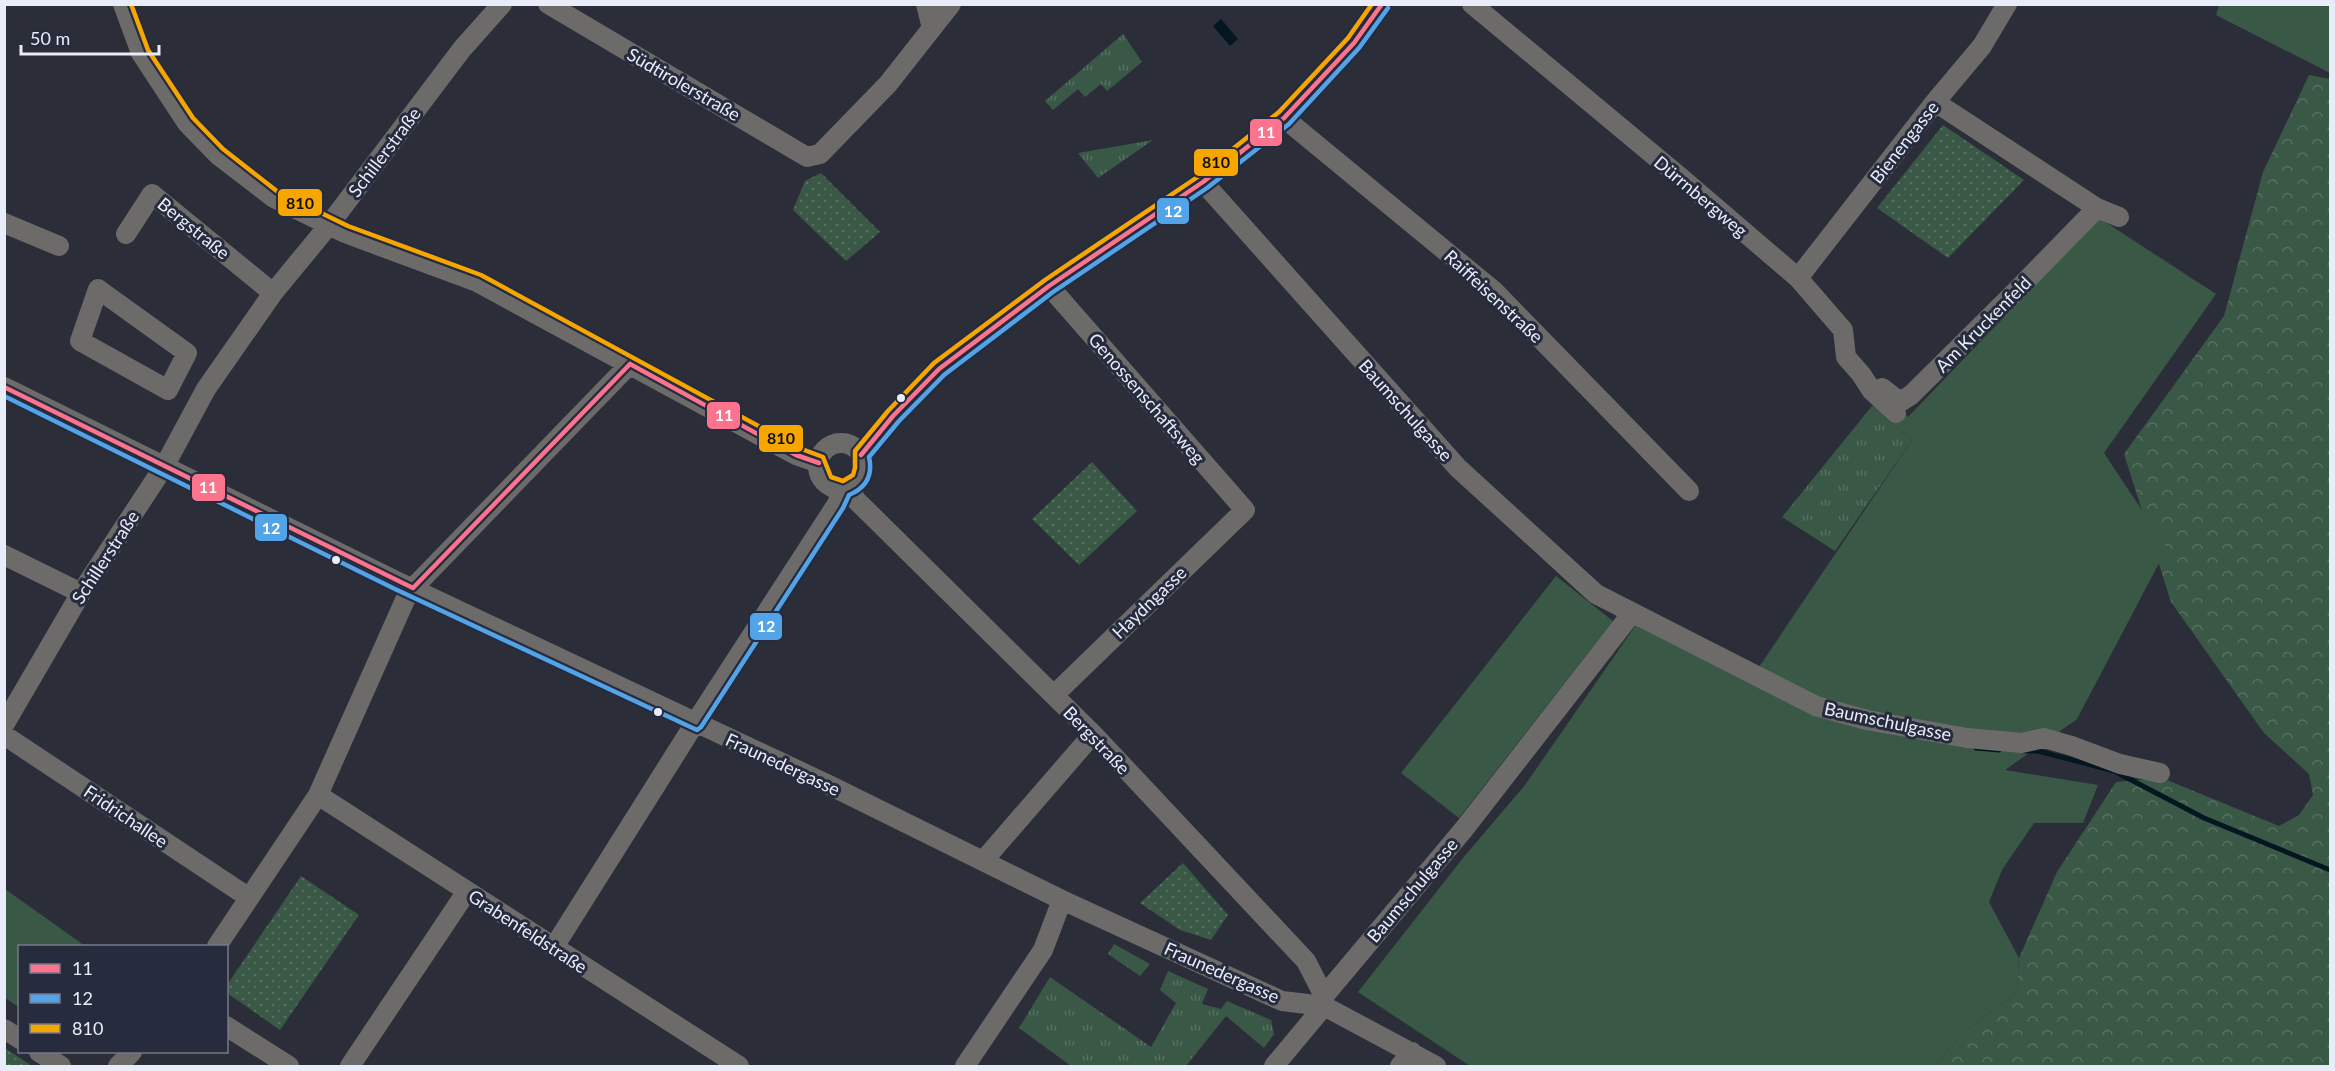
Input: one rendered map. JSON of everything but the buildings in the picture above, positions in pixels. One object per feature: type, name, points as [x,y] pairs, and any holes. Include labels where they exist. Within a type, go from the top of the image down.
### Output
[{"type":"street","points":[[123,4],[141,52],[187,123],[218,154],[274,198],[345,233],[477,282],[796,455],[819,462]]},
{"type":"street","name":"Schillerstraße","points":[[4,725],[81,593],[165,465],[206,389],[273,293],[329,225],[462,49],[502,4]]},
{"type":"street","name":"Südtirolerstraße","points":[[548,4],[807,157],[820,154],[888,84],[932,28]]},
{"type":"street","points":[[926,4],[932,28]]},
{"type":"street","points":[[932,28],[951,4]]},
{"type":"street","points":[[861,455],[939,369],[1049,286],[1203,182],[1284,118],[1354,43],[1382,4]]},
{"type":"street","name":"Dürrnbergweg","points":[[1472,4],[1798,278],[1843,330],[1846,357],[1872,391],[1896,413]]},
{"type":"street","name":"Bienengasse","points":[[1798,278],[1935,102],[1982,46],[2007,4]]},
{"type":"street","points":[[1935,102],[2097,208],[2119,217]]},
{"type":"street","name":"Raiffeisenstraße","points":[[1284,118],[1494,291],[1689,491]]},
{"type":"street","name":"Baumschulgasse","points":[[1203,182],[1458,468],[1596,594],[1816,706],[1867,720],[1967,738],[2022,742],[2044,738],[2120,764],[2160,772]]},
{"type":"street","name":"Bergstraße","points":[[126,234],[152,194],[273,293]]},
{"type":"street","name":"Am Kruckenfeld","points":[[1861,374],[1873,380],[1900,402],[1911,395],[2016,292],[2097,208]]},
{"type":"street","points":[[4,223],[60,246]]},
{"type":"street","name":"Genossenschaftsweg","points":[[1049,286],[1245,510]]},
{"type":"street","points":[[99,289],[187,353],[177,373],[168,390],[80,341],[99,289]]},
{"type":"street","points":[[218,945],[248,897],[282,853],[318,795],[405,600],[413,588],[630,364]]},
{"type":"street","points":[[177,373],[206,389]]},
{"type":"street","name":"Fraunedergasse","points":[[4,387],[413,588],[1062,900],[1282,1001],[1324,1001],[1406,1059],[1436,1066]]},
{"type":"street","points":[[554,947],[847,488],[862,477],[864,470],[861,455],[850,445],[836,444],[823,453],[819,462],[820,474],[823,480],[836,488],[847,488]]},
{"type":"street","name":"Bergstraße","points":[[847,488],[855,499],[1093,734],[1306,961],[1324,1001]]},
{"type":"street","name":"Haydngasse","points":[[1054,695],[1245,510]]},
{"type":"street","points":[[4,555],[81,593]]},
{"type":"street","name":"Baumschulgasse","points":[[1274,1066],[1464,829],[1632,613]]},
{"type":"street","points":[[983,861],[1093,734]]},
{"type":"street","name":"Fridrichallee","points":[[4,735],[248,897]]},
{"type":"street","name":"Grabenfeldstraße","points":[[318,795],[739,1066]]},
{"type":"street","points":[[350,1066],[466,891]]},
{"type":"street","points":[[965,1066],[1043,950],[1062,900]]},
{"type":"street","points":[[228,1027],[289,1066]]},
{"type":"street","points":[[4,1029],[18,1038]]},
{"type":"street","points":[[41,1053],[62,1066]]},
{"type":"street","points":[[118,1066],[131,1053]]},
{"type":"green space","points":[[2219,5],[2330,5],[2330,73],[2216,15]]},
{"type":"green space","points":[[1123,34],[1142,62],[1107,91],[1101,84],[1085,97],[1078,89],[1053,110],[1045,101]]},
{"type":"green space","points":[[2309,75],[2330,79],[2330,1066],[1934,1066],[1966,1030],[2017,993],[2019,958],[2057,872],[2116,782],[2162,778],[2279,826],[2299,815],[2313,795],[2309,774],[2264,733],[2171,602],[2124,454],[2224,316],[2263,172]]},
{"type":"green space","points":[[1943,125],[2024,180],[1948,258],[1877,208]]},
{"type":"green space","points":[[1153,140],[1098,178],[1078,153]]},
{"type":"green space","points":[[821,173],[880,232],[846,261],[793,210],[805,181]]},
{"type":"green space","points":[[2099,218],[2216,294],[2104,453],[2167,548],[2077,719],[2005,770],[2098,785],[2083,823],[2034,823],[2002,870],[1989,902],[2019,958],[2017,993],[1966,1030],[1934,1066],[1470,1066],[1358,992],[1463,858],[1525,785],[1638,622],[1755,673],[1912,440],[1872,406],[1897,406],[1908,417]]},
{"type":"green space","points":[[1872,406],[1912,440],[1835,551],[1782,517]]},
{"type":"green space","points":[[1092,462],[1137,511],[1079,565],[1032,519]]},
{"type":"green space","points":[[1556,576],[1613,621],[1459,818],[1401,773]]},
{"type":"green space","points":[[1183,863],[1228,915],[1211,940],[1180,930],[1140,903]]},
{"type":"green space","points":[[301,876],[359,915],[280,1030],[228,994],[228,984]]},
{"type":"green space","points":[[5,889],[84,945],[18,945],[18,1006],[5,998]]},
{"type":"green space","points":[[1114,944],[1150,964],[1140,976],[1108,954]]},
{"type":"green space","points":[[1168,971],[1208,989],[1202,1004],[1221,1009],[1227,1001],[1271,1020],[1274,1034],[1264,1048],[1226,1016],[1186,1066],[1071,1066],[1019,1028],[1050,977],[1151,1047],[1176,1003],[1160,990]]},
{"type":"green space","points":[[5,1048],[32,1066],[5,1066]]},
{"type":"water","points":[[1221,19],[1238,39],[1230,46],[1213,26]]},
{"type":"waterway","points":[[1976,748],[1999,750]]},
{"type":"waterway","points":[[2024,751],[2038,751],[2114,771],[2204,818],[2330,870]]},
{"type":"transit line","name":"810","points":[[131,4],[148,50],[193,118],[223,149],[278,192],[348,226],[481,275],[799,448],[823,457],[831,477],[843,481],[853,475],[855,451],[888,411],[934,363],[1045,280],[1199,176],[1279,112],[1348,38],[1372,4]]},
{"type":"transit line","name":"11","points":[[861,455],[893,416],[939,369],[1049,286],[1203,182],[1284,118],[1354,43],[1382,4]]},
{"type":"transit line","name":"12","points":[[4,396],[395,589],[697,730],[843,508],[849,495],[864,485],[870,470],[869,457],[899,421],[944,375],[1053,292],[1207,188],[1289,124],[1359,48],[1388,8]]},
{"type":"transit line","name":"11","points":[[630,364],[796,455],[819,463]]},
{"type":"transit line","name":"11","points":[[413,588],[630,364]]},
{"type":"transit line","name":"11","points":[[4,387],[413,588]]}]
